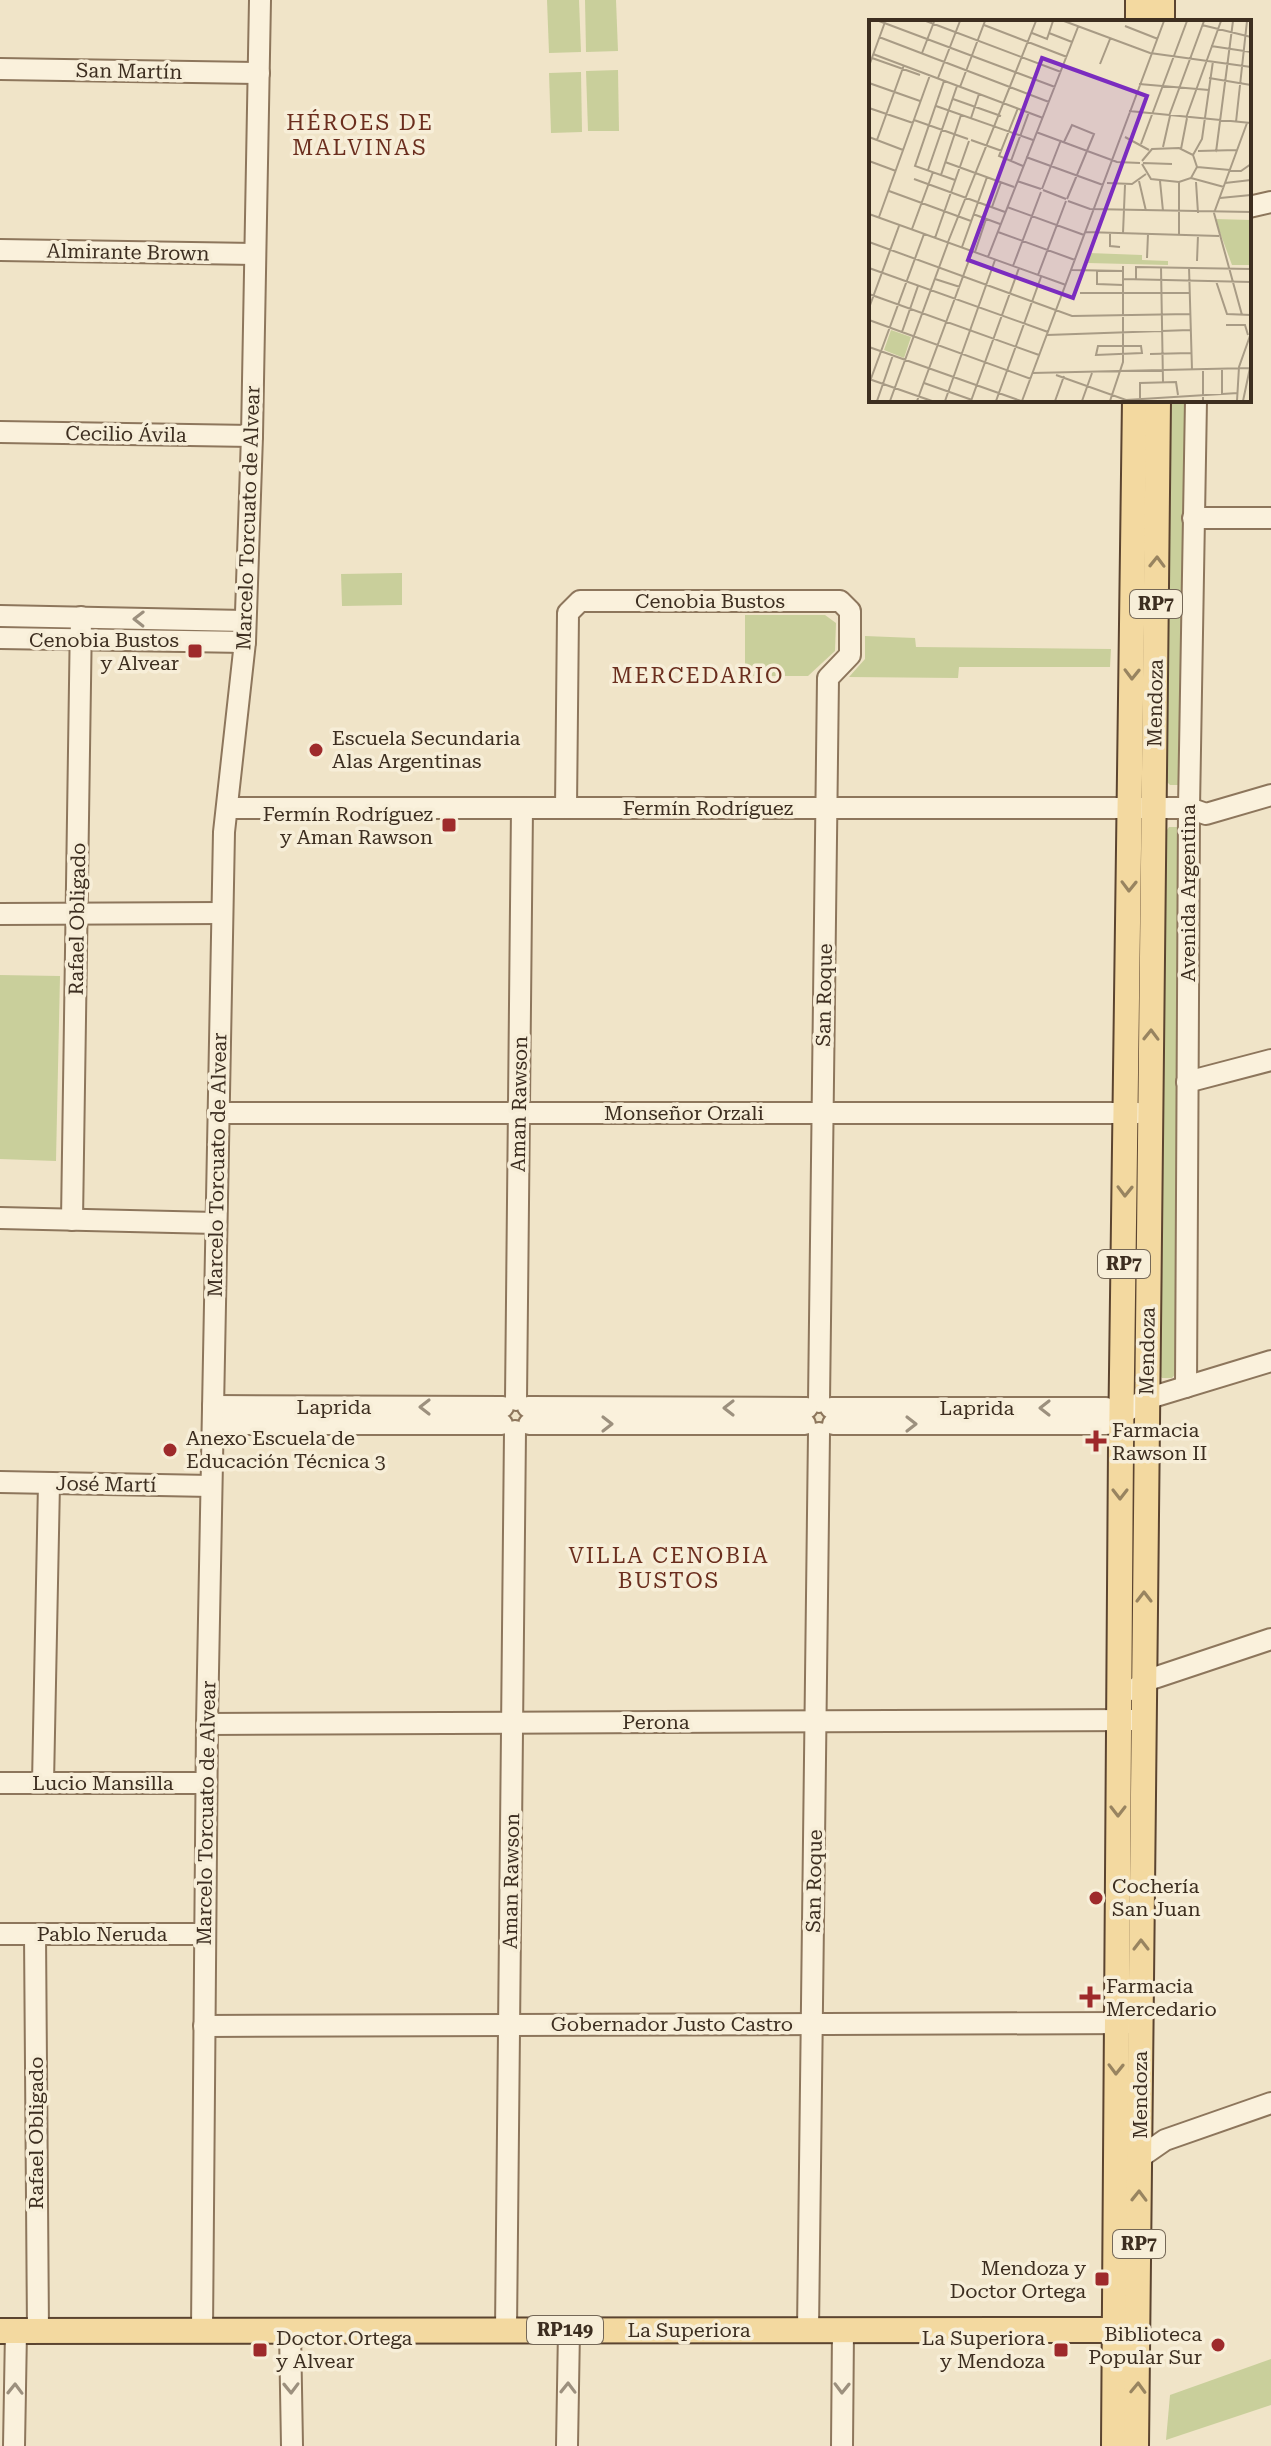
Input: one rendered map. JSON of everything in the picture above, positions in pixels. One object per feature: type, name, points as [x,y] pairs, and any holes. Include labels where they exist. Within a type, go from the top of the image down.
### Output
[{"type":"main road","name":"Mendoza","points":[[1135,402],[1142,808]]},
{"type":"main road","name":"Mendoza","points":[[1121,1719],[1145,1679],[1146,1399],[1138,1113],[1142,808],[1158,402]]},
{"type":"main road","name":"Mendoza","points":[[1114,2446],[1126,2330],[1140,2127],[1128,2023],[1119,1651],[1121,1416],[1138,1113]]},
{"type":"main road","name":"Mendoza","points":[[1121,1719],[1143,1756],[1128,2023],[1115,2115],[1115,2175],[1136,2446]]},
{"type":"main road","name":"La Superiora","points":[[18,2331],[1126,2330]]},
{"type":"street","name":"Marcelo Torcuato de Alvear","points":[[202,2331],[206,1783],[224,832],[245,642],[260,0]]},
{"type":"street","name":"San Martín","points":[[0,69],[259,73]]},
{"type":"street","points":[[1251,207],[1271,202]]},
{"type":"street","name":"Almirante Brown","points":[[0,250],[255,254]]},
{"type":"street","name":"Avenida Argentina","points":[[1186,1387],[1189,808],[1196,402]]},
{"type":"street","name":"Cecilio Ávila","points":[[0,432],[252,436]]},
{"type":"street","points":[[1193,518],[1271,518]]},
{"type":"street","name":"Cenobia Bustos","points":[[566,808],[568,613],[580,601],[840,601]]},
{"type":"street","name":"San Roque","points":[[808,2330],[828,678],[850,655],[850,611],[840,601]]},
{"type":"street","points":[[0,616],[245,621]]},
{"type":"street","name":"Rafael Obligado","points":[[72,1220],[81,617]]},
{"type":"street","points":[[0,638],[245,642]]},
{"type":"street","name":"Fermín Rodríguez","points":[[227,808],[1189,808],[1271,782]]},
{"type":"street","name":"Fermín Rodríguez","points":[[1189,808],[1206,814],[1271,795]]},
{"type":"street","name":"Aman Rawson","points":[[506,2330],[522,808]]},
{"type":"street","points":[[0,914],[222,913]]},
{"type":"street","points":[[1187,1082],[1271,1060]]},
{"type":"street","name":"Monseñor Orzali","points":[[218,1113],[1138,1113]]},
{"type":"street","points":[[0,1218],[216,1223]]},
{"type":"street","name":"Laprida","points":[[213,1415],[819,1416],[1106,1424],[1146,1399],[1271,1361]]},
{"type":"street","name":"José Martí","points":[[0,1482],[211,1486]]},
{"type":"street","points":[[43,1783],[49,1483]]},
{"type":"street","points":[[1119,1651],[1145,1679],[1271,1639]]},
{"type":"street","name":"Perona","points":[[207,1724],[1121,1719]]},
{"type":"street","name":"Lucio Mansilla","points":[[0,1783],[206,1783]]},
{"type":"street","name":"Pablo Neruda","points":[[0,1934],[205,1934]]},
{"type":"street","name":"Rafael Obligado","points":[[14,2446],[35,1934]]},
{"type":"street","name":"Gobernador Justo Castro","points":[[204,2026],[1128,2023]]},
{"type":"street","points":[[1115,2175],[1165,2140],[1271,2103]]},
{"type":"street","points":[[1115,2115],[1165,2140]]},
{"type":"street","points":[[567,2446],[569,2330]]},
{"type":"street","points":[[842,2446],[843,2330]]},
{"type":"street","points":[[290,2331],[292,2446]]},
{"type":"green space","points":[[547,0],[579,0],[581,52],[549,53]]},
{"type":"green space","points":[[585,0],[616,0],[618,51],[586,52]]},
{"type":"green space","points":[[618,70],[619,131],[588,131],[586,71]]},
{"type":"green space","points":[[581,72],[582,132],[551,133],[549,73]]},
{"type":"green space","points":[[1167,402],[1186,402],[1183,780],[1179,785],[1170,785],[1166,781]]},
{"type":"green space","points":[[402,573],[402,605],[342,606],[341,574]]},
{"type":"green space","points":[[745,615],[825,615],[836,623],[835,651],[808,676],[745,676]]},
{"type":"green space","points":[[865,636],[915,638],[916,647],[1111,649],[1110,667],[959,667],[958,678],[849,677],[865,659]]},
{"type":"green space","points":[[1169,827],[1180,827],[1185,833],[1176,1373],[1172,1378],[1162,1378],[1158,1374],[1165,833]]},
{"type":"green space","points":[[0,975],[60,976],[56,1161],[0,1159]]},
{"type":"green space","points":[[1271,2359],[1271,2405],[1166,2440],[1170,2395]]},
{"type":"place","name":"Cenobia Bustos y Alvear","points":[[195,651]]},
{"type":"place","name":"Escuela Secundaria Alas Argentinas","points":[[316,750]]},
{"type":"place","name":"Fermín Rodríguez y Aman Rawson","points":[[449,825]]},
{"type":"place","name":"Farmacia Rawson II","points":[[1096,1441]]},
{"type":"place","name":"Anexo Escuela de Educación Técnica 3","points":[[170,1450]]},
{"type":"place","name":"Cochería San Juan","points":[[1096,1898]]},
{"type":"place","name":"Farmacia Mercedario","points":[[1090,1997]]},
{"type":"place","name":"Mendoza y Doctor Ortega","points":[[1102,2279]]},
{"type":"place","name":"Biblioteca Popular Sur","points":[[1218,2345]]},
{"type":"place","name":"Doctor Ortega y Alvear","points":[[260,2350]]},
{"type":"place","name":"La Superiora y Mendoza","points":[[1061,2350]]},
{"type":"district","name":"HÉROES DE MALVINAS","points":[[360,134]]},
{"type":"district","name":"MERCEDARIO","points":[[698,675]]},
{"type":"district","name":"VILLA CENOBIA BUSTOS","points":[[669,1568]]}]
